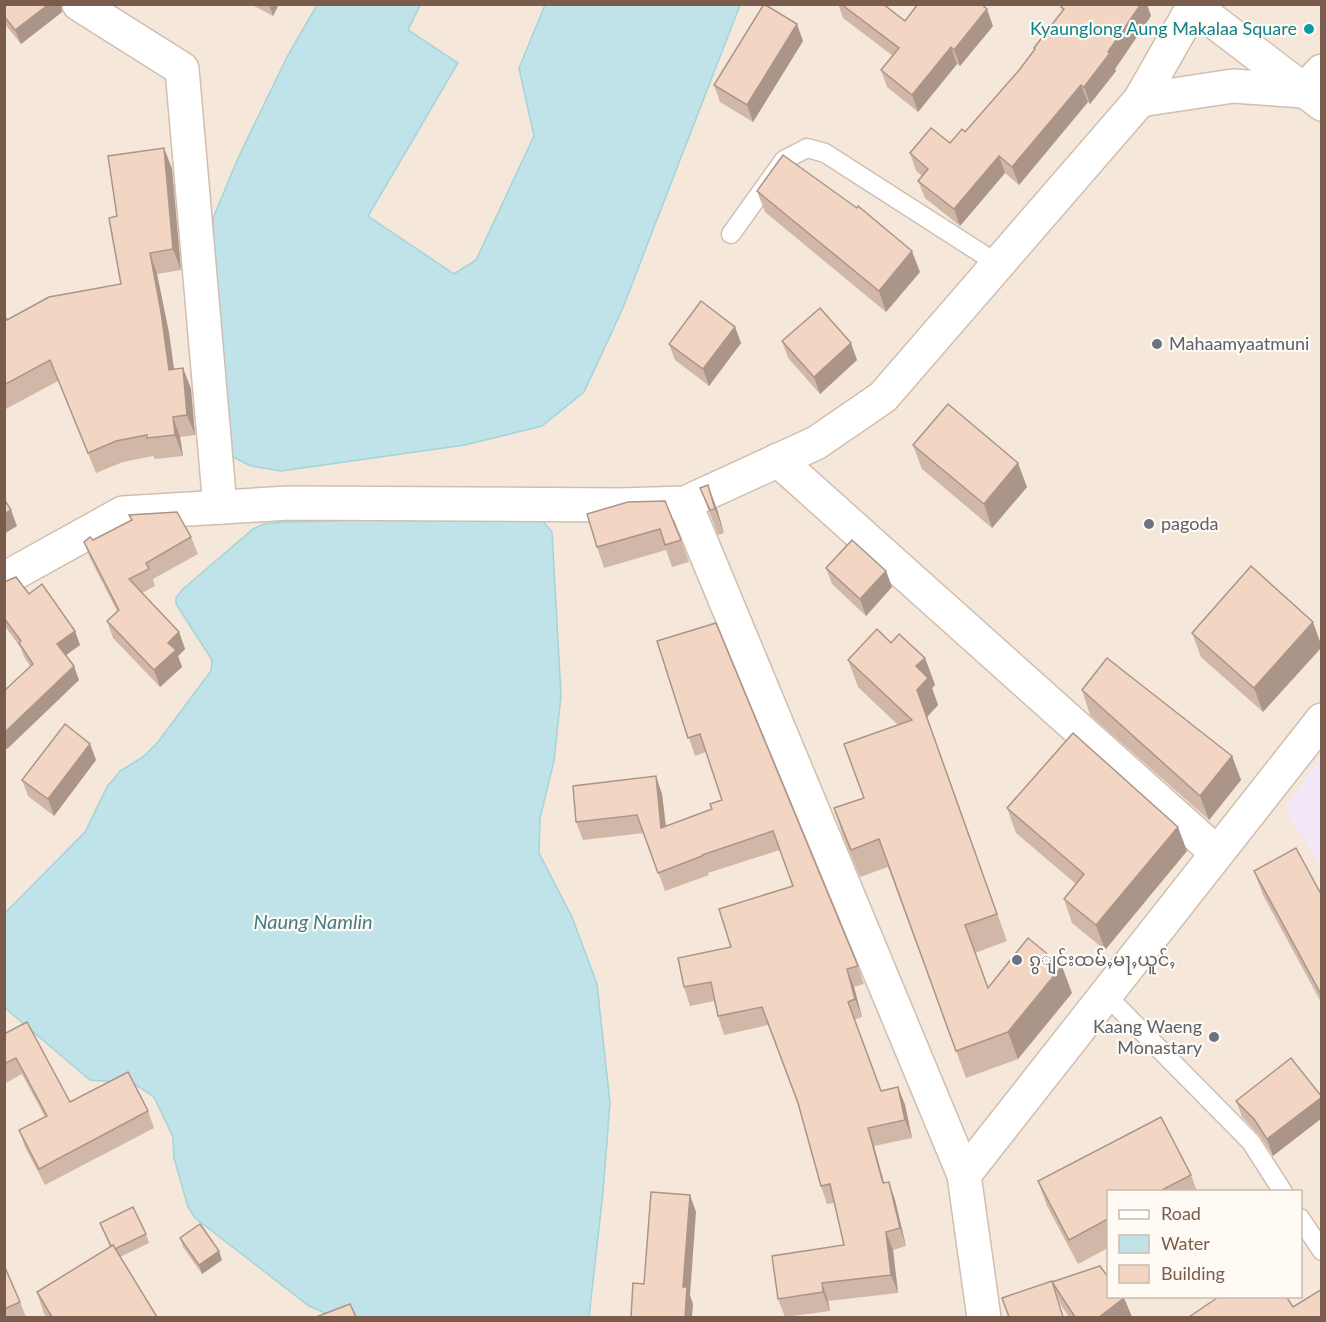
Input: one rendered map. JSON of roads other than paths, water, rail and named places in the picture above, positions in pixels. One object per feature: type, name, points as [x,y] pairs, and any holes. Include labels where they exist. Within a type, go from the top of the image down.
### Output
[{"type":"street","points":[[79,4],[182,69],[220,507]]},
{"type":"street","points":[[4,579],[123,513],[289,503],[621,505],[685,503],[816,442],[883,397],[1140,100],[1192,6],[1315,89]]},
{"type":"street","points":[[1140,100],[1233,86],[1315,89]]},
{"type":"street","points":[[778,460],[1217,853]]},
{"type":"street","points":[[685,503],[964,1175],[984,1317]]},
{"type":"street","points":[[964,1175],[1322,720]]},
{"type":"lane","points":[[731,234],[784,160],[807,148],[825,153],[998,264]]},
{"type":"lane","points":[[1106,995],[1251,1142],[1282,1190]]},
{"type":"lane","points":[[1302,1221],[1322,1251]]},
{"type":"water","points":[[317,5],[420,5],[408,30],[458,63],[368,216],[454,274],[476,260],[534,136],[519,68],[545,5],[740,5],[622,310],[584,392],[542,426],[465,445],[281,471],[251,466],[231,456],[208,265],[214,216],[238,158],[288,55]]},
{"type":"water","name":"Naung Namlin","points":[[534,516],[542,520],[552,532],[561,695],[554,761],[540,818],[539,853],[572,917],[597,984],[610,1103],[589,1317],[357,1317],[325,1313],[309,1306],[195,1218],[188,1207],[174,1158],[173,1137],[154,1097],[133,1083],[90,1080],[5,1008],[5,913],[85,832],[107,787],[120,771],[143,757],[158,742],[211,671],[212,660],[176,604],[176,598],[183,589],[253,529],[264,524],[286,522]]},
{"type":"place","name":"Kyaunglong Aung Makalaa Square","points":[[1309,29]]},
{"type":"place","name":"Mahaamyaatmuni","points":[[1157,344]]},
{"type":"place","name":"pagoda","points":[[1149,524]]},
{"type":"place","name":"ၵွျင်းထမ်ႇမႃႇယူင်ႇ","points":[[1017,960]]},
{"type":"place","name":"Kaang Waeng Monastary","points":[[1214,1037]]}]
